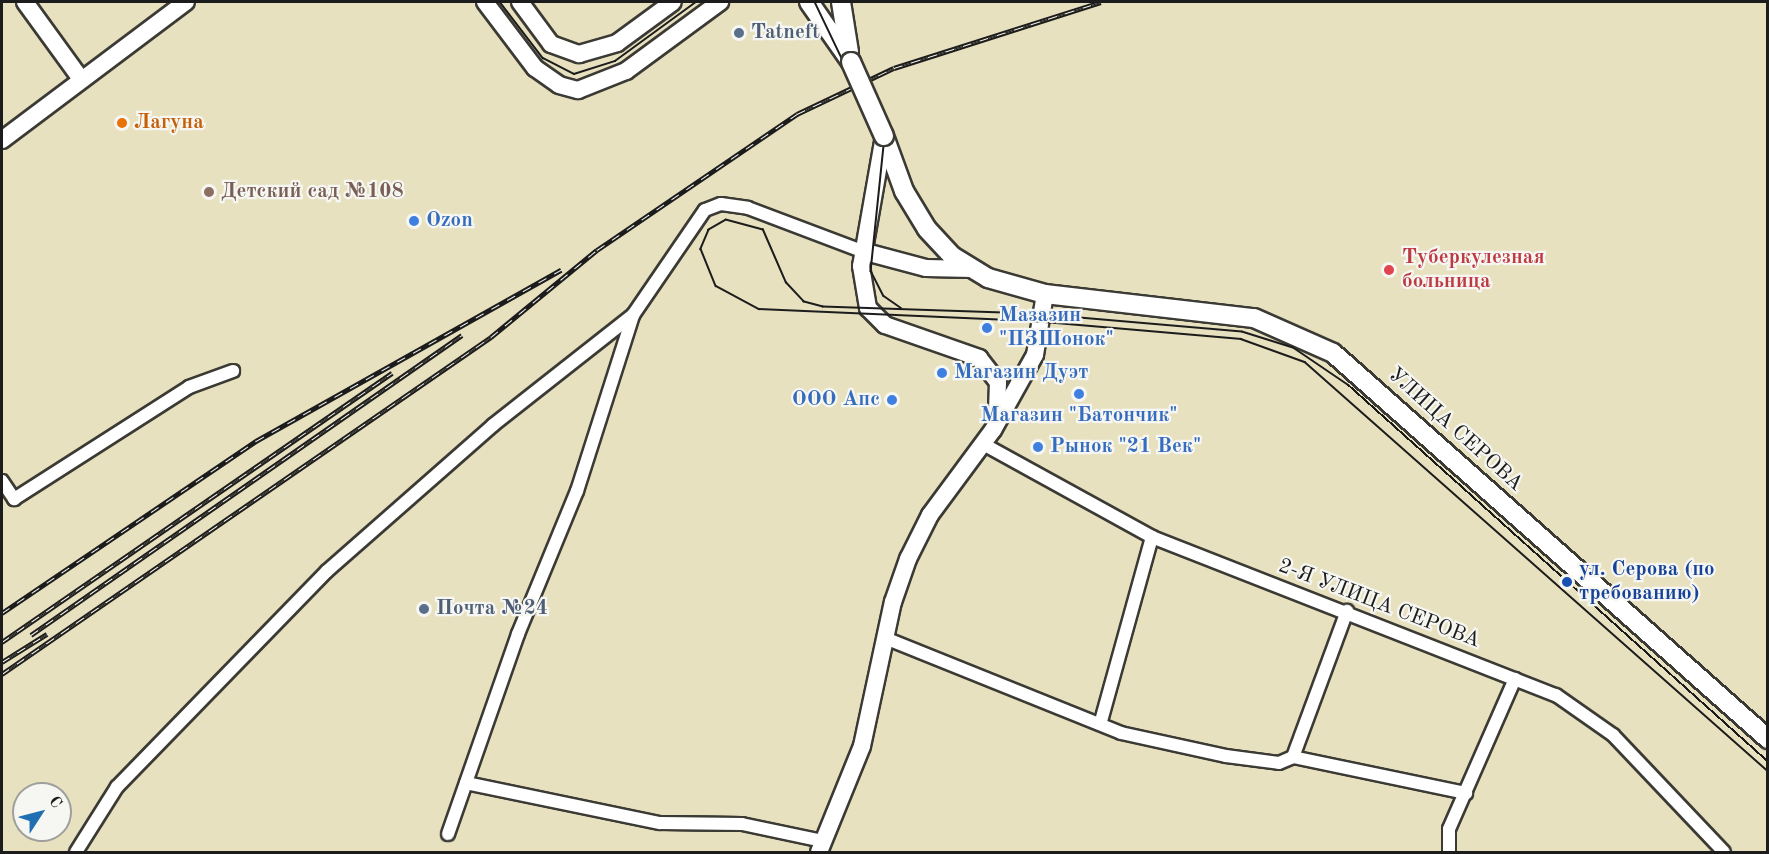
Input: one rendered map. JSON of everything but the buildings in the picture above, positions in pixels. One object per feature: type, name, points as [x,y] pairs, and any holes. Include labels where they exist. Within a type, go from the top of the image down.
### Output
[{"type":"main road","points":[[25,2],[81,79]]},
{"type":"main road","points":[[2,140],[186,2]]},
{"type":"main road","points":[[485,2],[535,68],[559,86],[578,90],[626,71],[720,2]]},
{"type":"main road","points":[[520,2],[551,44],[579,54],[617,43],[673,2]]},
{"type":"main road","points":[[809,2],[851,62]]},
{"type":"main road","points":[[841,2],[851,62]]},
{"type":"main road","name":"УЛИЦА СЕРОВА","points":[[851,62],[919,218],[944,249],[973,269],[1002,284],[1045,294],[1254,318],[1314,341],[1369,381],[1767,740]]},
{"type":"main road","points":[[884,136],[862,250],[870,312],[885,325],[979,358],[998,382],[996,425]]},
{"type":"main road","points":[[862,250],[926,268],[973,269]]},
{"type":"main road","points":[[821,847],[862,746],[885,638],[908,559],[930,515],[996,425],[1035,355],[1045,294]]},
{"type":"street","points":[[448,834],[518,634],[577,491],[633,315],[698,218],[721,204],[748,208],[862,250]]},
{"type":"street","points":[[76,852],[117,787],[327,571],[493,424],[633,315]]},
{"type":"street","points":[[2,481],[14,499],[189,387],[233,371]]},
{"type":"street","name":"2-Я УЛИЦА СЕРОВА","points":[[983,444],[1152,537],[1347,611],[1556,695],[1604,728],[1724,852]]},
{"type":"street","points":[[1101,721],[1152,537]]},
{"type":"street","points":[[1293,757],[1347,611]]},
{"type":"street","points":[[885,638],[1000,688],[1101,721],[1121,733],[1226,756],[1279,763],[1293,757],[1466,793]]},
{"type":"street","points":[[1449,852],[1449,829],[1515,679]]},
{"type":"street","points":[[466,783],[660,823],[742,824],[821,847]]},
{"type":"tram line","points":[[500,2],[543,58],[574,74],[615,61],[696,2]]},
{"type":"tram line","points":[[815,2],[884,146],[871,271],[884,296],[901,308]]},
{"type":"tram line","points":[[1768,762],[1349,386],[1293,348],[1242,332],[1034,314],[823,307],[804,302],[786,283],[763,230],[726,220],[709,230],[701,249],[716,286],[759,309],[1033,321],[1241,339],[1305,362],[1768,771]]},
{"type":"railway","points":[[2,674],[491,337],[597,250],[797,114],[894,68],[1101,2]]},
{"type":"railway","points":[[2,613],[256,441],[561,270]]},
{"type":"railway","points":[[31,635],[462,335]]},
{"type":"railway","points":[[2,642],[392,373]]},
{"type":"railway","points":[[2,662],[47,634]]},
{"type":"place","name":"Tatneft","points":[[739,33]]},
{"type":"place","name":"Лагуна","points":[[122,123]]},
{"type":"place","name":"Детский сад №108","points":[[209,192]]},
{"type":"place","name":"Ozon","points":[[414,221]]},
{"type":"place","name":"Туберкулезная больница","points":[[1389,270]]},
{"type":"place","name":"Мазазин \"ПЗШонок\"","points":[[987,328]]},
{"type":"place","name":"Магазин Дуэт","points":[[942,373]]},
{"type":"place","name":"Магазин \"Батончик\"","points":[[1079,394]]},
{"type":"place","name":"ООО Апс","points":[[892,400]]},
{"type":"place","name":"Рынок \"21 Век\"","points":[[1038,447]]},
{"type":"place","name":"ул. Серова (по требованию)","points":[[1567,582]]},
{"type":"place","name":"Почта №24","points":[[424,609]]}]
